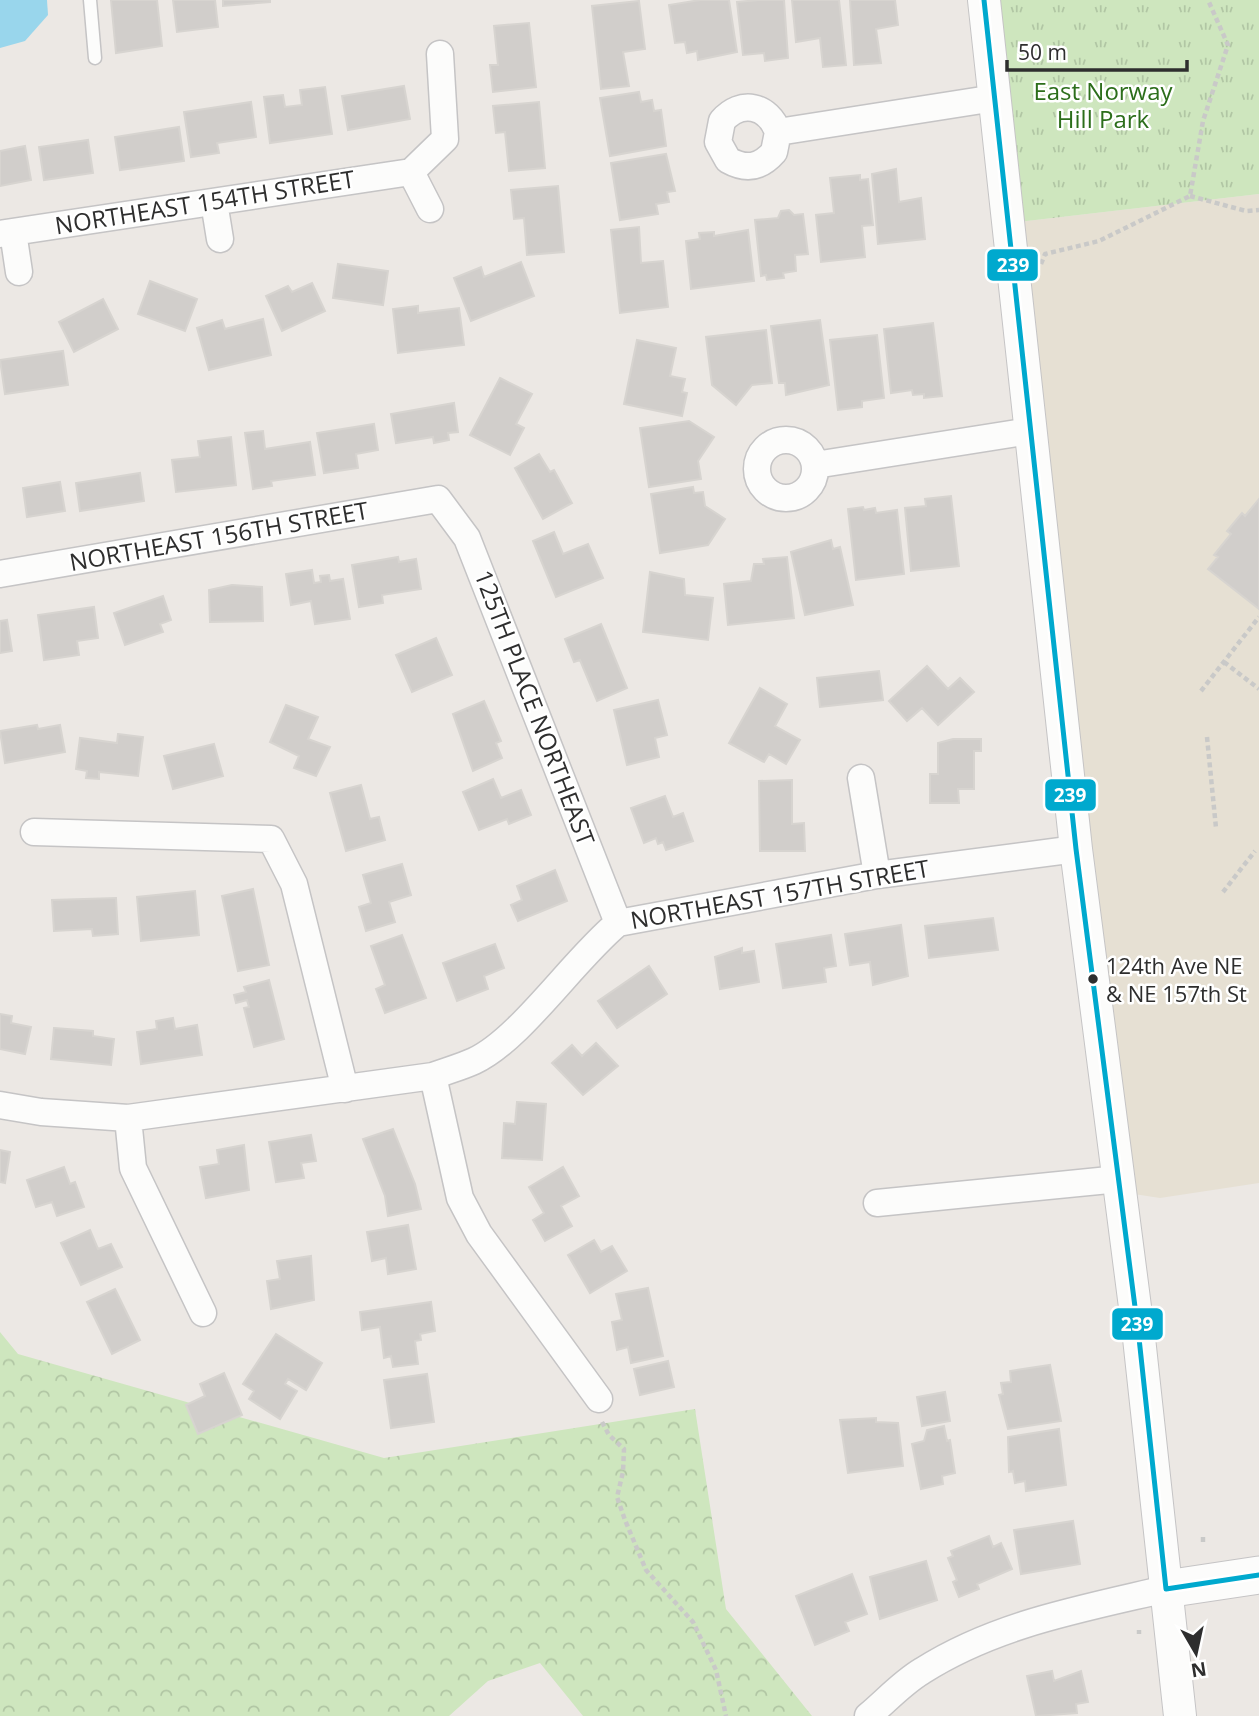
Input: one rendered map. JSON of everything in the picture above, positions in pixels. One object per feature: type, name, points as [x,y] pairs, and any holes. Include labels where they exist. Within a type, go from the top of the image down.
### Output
[{"type":"main road","points":[[1166,1590],[1259,1576]]},
{"type":"street","points":[[984,0],[1076,849],[1119,1179],[1180,1716]]},
{"type":"street","points":[[430,209],[411,172],[445,139],[440,54]]},
{"type":"street","points":[[778,132],[995,98]]},
{"type":"street","name":"NORTHEAST 154TH STREET","points":[[6,233],[411,172]]},
{"type":"street","points":[[214,202],[220,239]]},
{"type":"street","points":[[6,233],[19,272]]},
{"type":"street","points":[[815,465],[1030,431]]},
{"type":"street","name":"NORTHEAST 156TH STREET","points":[[0,574],[438,499]]},
{"type":"street","name":"125TH PLACE NORTHEAST","points":[[438,499],[467,538],[618,923]]},
{"type":"street","points":[[861,778],[877,874]]},
{"type":"street","points":[[34,832],[271,839],[295,884],[345,1089]]},
{"type":"street","name":"NORTHEAST 157TH STREET","points":[[0,1105],[41,1112],[128,1118],[433,1076],[476,1061],[507,1036],[597,940],[618,923],[877,874],[1076,849]]},
{"type":"street","points":[[433,1076],[460,1198],[479,1234],[599,1399]]},
{"type":"street","points":[[128,1118],[133,1168],[203,1313]]},
{"type":"street","points":[[877,1203],[1119,1179]]},
{"type":"street","points":[[868,1716],[920,1672],[975,1642],[1025,1623],[1166,1590]]},
{"type":"lane","points":[[90,0],[94,58]]},
{"type":"path","points":[[1190,196],[1203,121],[1228,45],[1208,0]]},
{"type":"path","points":[[1036,276],[1045,254],[1099,241],[1190,196],[1246,211],[1259,210]]},
{"type":"path","points":[[1201,691],[1259,617]]},
{"type":"path","points":[[1224,662],[1259,689]]},
{"type":"path","points":[[1207,737],[1216,828]]},
{"type":"path","points":[[1223,892],[1255,851]]},
{"type":"path","points":[[599,1399],[596,1412],[609,1435],[624,1449],[623,1472],[617,1497],[625,1520],[646,1570],[693,1622],[716,1670],[726,1716]]},
{"type":"shaded area","points":[[1259,194],[1259,1183],[1160,1198],[1121,1192],[1009,223]]},
{"type":"green space","name":"East Norway Hill Park","points":[[983,0],[1259,0],[1259,194],[1009,223]]},
{"type":"green space","points":[[0,1332],[18,1354],[384,1458],[695,1409],[726,1609],[812,1716],[583,1716],[540,1663],[488,1681],[449,1716],[0,1716]]},
{"type":"water","points":[[0,0],[47,0],[48,15],[25,41],[0,48]]},
{"type":"building","points":[[111,0],[157,0],[162,46],[116,53]]},
{"type":"building","points":[[173,0],[215,0],[218,27],[177,32]]},
{"type":"building","points":[[223,0],[270,0],[270,2],[223,6]]},
{"type":"building","points":[[700,0],[729,0],[737,52],[698,60],[697,51],[687,53],[685,42],[675,43],[669,5]]},
{"type":"building","points":[[784,0],[788,58],[765,61],[764,53],[743,55],[737,2]]},
{"type":"building","points":[[792,0],[839,0],[846,65],[823,67],[820,38],[796,42]]},
{"type":"building","points":[[850,0],[895,0],[898,25],[876,29],[881,63],[854,65]]},
{"type":"building","points":[[639,1],[645,49],[623,52],[629,86],[601,89],[592,6]]},
{"type":"building","points":[[529,23],[536,87],[493,92],[490,65],[498,65],[494,26]]},
{"type":"building","points":[[404,86],[410,119],[348,130],[342,96]]},
{"type":"building","points":[[325,87],[332,134],[270,143],[264,97],[283,95],[285,107],[302,105],[300,90]]},
{"type":"building","points":[[639,92],[641,102],[652,100],[654,111],[661,110],[666,146],[610,156],[600,98]]},
{"type":"building","points":[[251,102],[256,137],[217,143],[219,153],[191,157],[184,112]]},
{"type":"building","points":[[539,102],[545,168],[509,171],[505,132],[496,133],[493,106]]},
{"type":"building","points":[[179,127],[184,161],[120,170],[115,137]]},
{"type":"building","points":[[88,140],[93,173],[44,180],[39,147]]},
{"type":"building","points":[[25,146],[31,180],[0,186],[0,151]]},
{"type":"building","points":[[666,154],[675,191],[667,192],[669,202],[656,204],[658,214],[620,220],[611,163]]},
{"type":"building","points":[[896,169],[899,202],[921,198],[925,239],[878,244],[872,174]]},
{"type":"building","points":[[860,175],[860,180],[868,179],[873,225],[862,226],[865,257],[821,262],[816,215],[834,213],[830,178]]},
{"type":"building","points":[[558,186],[564,252],[527,255],[524,218],[514,219],[511,190]]},
{"type":"building","points":[[789,210],[794,215],[803,214],[808,254],[795,255],[796,271],[783,273],[784,278],[767,280],[766,275],[761,276],[755,220],[778,218],[781,211]]},
{"type":"building","points":[[639,227],[641,263],[663,261],[668,307],[620,313],[611,230]]},
{"type":"building","points":[[748,230],[754,281],[691,289],[686,241],[700,239],[699,233],[714,232],[714,236]]},
{"type":"building","points":[[521,262],[534,296],[471,321],[454,278],[481,267],[484,277]]},
{"type":"building","points":[[338,264],[388,271],[383,305],[333,298]]},
{"type":"building","points":[[150,281],[197,299],[185,331],[138,314]]},
{"type":"building","points":[[312,283],[325,311],[282,331],[266,296],[288,286],[292,292]]},
{"type":"building","points":[[103,299],[118,329],[74,352],[59,322]]},
{"type":"building","points":[[418,306],[418,313],[459,308],[464,345],[398,353],[393,309]]},
{"type":"building","points":[[263,319],[271,355],[209,370],[197,328],[222,320],[225,329]]},
{"type":"building","points":[[820,320],[829,385],[786,395],[785,383],[779,383],[771,326]]},
{"type":"building","points":[[933,323],[942,396],[924,398],[924,394],[913,395],[912,390],[891,393],[884,329]]},
{"type":"building","points":[[766,330],[772,383],[752,385],[736,405],[712,385],[706,337]]},
{"type":"building","points":[[877,335],[884,398],[862,401],[862,407],[838,410],[830,340]]},
{"type":"building","points":[[637,340],[676,348],[670,376],[685,379],[682,392],[687,393],[682,416],[624,404]]},
{"type":"building","points":[[63,351],[68,385],[5,394],[0,360]]},
{"type":"building","points":[[500,378],[532,394],[516,424],[524,428],[510,455],[470,435]]},
{"type":"building","points":[[454,403],[458,432],[448,433],[449,440],[434,443],[433,437],[396,443],[391,414]]},
{"type":"building","points":[[689,421],[714,437],[698,461],[701,479],[649,487],[640,428]]},
{"type":"building","points":[[374,424],[378,450],[356,454],[358,468],[324,473],[317,433]]},
{"type":"building","points":[[263,431],[265,449],[310,442],[315,475],[271,481],[272,486],[253,489],[245,433]]},
{"type":"building","points":[[231,437],[236,485],[176,492],[172,460],[200,457],[198,441]]},
{"type":"building","points":[[539,454],[550,472],[554,470],[572,503],[543,519],[515,468]]},
{"type":"building","points":[[140,473],[144,501],[80,511],[76,483]]},
{"type":"building","points":[[60,482],[65,511],[27,517],[23,488]]},
{"type":"building","points":[[693,487],[694,493],[703,492],[705,506],[725,519],[708,545],[660,553],[651,494]]},
{"type":"building","points":[[951,496],[959,566],[911,571],[905,508],[926,506],[925,499]]},
{"type":"building","points":[[1259,499],[1259,609],[1208,569],[1218,557],[1214,555],[1231,534],[1227,531],[1242,513],[1245,516]]},
{"type":"building","points":[[863,507],[864,510],[875,508],[876,513],[897,510],[904,574],[856,580],[848,509]]},
{"type":"building","points":[[554,532],[563,554],[588,544],[603,578],[556,597],[533,541]]},
{"type":"building","points":[[831,540],[833,549],[840,547],[853,605],[805,615],[791,552]]},
{"type":"building","points":[[398,557],[399,562],[416,559],[421,589],[382,595],[383,603],[359,607],[352,565]]},
{"type":"building","points":[[787,557],[794,618],[728,625],[724,584],[751,581],[754,564],[764,564],[763,559]]},
{"type":"building","points":[[312,570],[314,583],[321,582],[320,576],[329,575],[330,581],[343,579],[350,619],[315,624],[311,601],[291,605],[286,574]]},
{"type":"building","points":[[650,572],[684,579],[685,595],[713,598],[708,640],[643,632]]},
{"type":"building","points":[[232,585],[262,587],[263,621],[210,622],[209,590]]},
{"type":"building","points":[[163,596],[171,620],[160,624],[163,632],[125,645],[114,613]]},
{"type":"building","points":[[94,607],[98,638],[77,641],[79,655],[44,660],[38,615]]},
{"type":"building","points":[[7,620],[12,651],[0,653],[0,621]]},
{"type":"building","points":[[601,624],[627,688],[597,701],[580,660],[574,662],[565,639]]},
{"type":"building","points":[[436,638],[452,675],[412,692],[396,655]]},
{"type":"building","points":[[927,666],[948,689],[960,678],[974,692],[938,725],[922,708],[907,721],[889,701]]},
{"type":"building","points":[[879,671],[883,700],[820,707],[817,678]]},
{"type":"building","points":[[760,688],[787,704],[775,726],[800,740],[786,764],[769,754],[764,762],[729,743]]},
{"type":"building","points":[[658,700],[667,735],[655,738],[659,757],[627,765],[614,710]]},
{"type":"building","points":[[484,701],[501,741],[496,743],[502,758],[473,771],[453,714]]},
{"type":"building","points":[[286,705],[318,717],[308,739],[330,747],[316,776],[294,768],[299,756],[270,742]]},
{"type":"building","points":[[37,725],[38,729],[60,725],[65,752],[5,763],[0,731]]},
{"type":"building","points":[[118,734],[143,737],[138,776],[99,772],[99,779],[86,778],[87,771],[76,769],[80,738],[117,743]]},
{"type":"building","points":[[953,739],[981,739],[981,751],[974,751],[974,789],[958,789],[959,803],[930,803],[930,774],[938,774],[938,743]]},
{"type":"building","points":[[214,744],[223,776],[173,789],[164,756]]},
{"type":"building","points":[[493,779],[501,798],[521,790],[531,815],[509,824],[507,819],[479,830],[463,792]]},
{"type":"building","points":[[792,780],[792,824],[804,823],[805,851],[760,851],[759,781]]},
{"type":"building","points":[[361,785],[370,819],[379,817],[385,840],[346,851],[330,793]]},
{"type":"building","points":[[665,796],[673,817],[683,813],[693,841],[666,850],[663,842],[658,844],[656,838],[644,843],[631,808]]},
{"type":"building","points":[[402,864],[411,895],[389,902],[395,922],[366,931],[359,907],[371,903],[363,875]]},
{"type":"building","points":[[555,870],[567,901],[518,921],[511,905],[522,900],[517,886]]},
{"type":"building","points":[[253,889],[269,965],[238,971],[222,896]]},
{"type":"building","points":[[195,891],[199,935],[141,941],[137,897]]},
{"type":"building","points":[[116,898],[118,934],[93,936],[92,929],[54,931],[52,900]]},
{"type":"building","points":[[993,918],[998,950],[929,958],[925,926]]},
{"type":"building","points":[[901,925],[908,976],[873,985],[870,962],[850,965],[845,934]]},
{"type":"building","points":[[402,935],[426,998],[385,1013],[376,989],[385,985],[371,946]]},
{"type":"building","points":[[831,935],[836,966],[824,968],[826,982],[783,988],[776,944]]},
{"type":"building","points":[[495,944],[504,968],[484,976],[488,989],[457,1001],[443,963]]},
{"type":"building","points":[[742,948],[742,953],[754,951],[759,982],[720,989],[715,957]]},
{"type":"building","points":[[649,966],[667,994],[617,1028],[598,1001]]},
{"type":"building","points":[[269,980],[284,1039],[254,1047],[244,1008],[249,1007],[247,1000],[236,1003],[234,995],[246,992],[244,987]]},
{"type":"building","points":[[0,1014],[12,1016],[11,1023],[31,1027],[25,1054],[0,1049]]},
{"type":"building","points":[[173,1018],[175,1029],[197,1025],[202,1055],[141,1064],[137,1032],[157,1029],[156,1021]]},
{"type":"building","points":[[54,1028],[93,1031],[93,1036],[114,1039],[111,1065],[51,1059]]},
{"type":"building","points":[[596,1043],[618,1066],[583,1095],[552,1063],[572,1045],[582,1056]]},
{"type":"building","points":[[517,1102],[546,1104],[542,1160],[502,1158],[504,1123],[515,1124]]},
{"type":"building","points":[[393,1129],[415,1184],[421,1209],[388,1216],[385,1196],[363,1139]]},
{"type":"building","points":[[311,1135],[316,1161],[301,1163],[304,1178],[276,1182],[269,1142]]},
{"type":"building","points":[[244,1145],[249,1190],[206,1198],[200,1167],[219,1164],[217,1150]]},
{"type":"building","points":[[0,1150],[10,1152],[5,1183],[0,1182]]},
{"type":"building","points":[[64,1167],[70,1184],[75,1182],[84,1207],[57,1216],[52,1202],[36,1207],[27,1180]]},
{"type":"building","points":[[563,1167],[579,1196],[561,1206],[572,1226],[545,1241],[533,1220],[544,1213],[529,1187]]},
{"type":"building","points":[[408,1225],[416,1269],[388,1274],[386,1258],[372,1261],[367,1232]]},
{"type":"building","points":[[90,1230],[98,1249],[111,1244],[122,1267],[81,1285],[61,1243]]},
{"type":"building","points":[[594,1240],[601,1252],[612,1246],[627,1271],[590,1293],[568,1255]]},
{"type":"building","points":[[311,1256],[314,1300],[271,1309],[267,1281],[280,1279],[277,1261]]},
{"type":"building","points":[[648,1288],[663,1356],[631,1363],[628,1347],[617,1350],[612,1322],[622,1320],[616,1294]]},
{"type":"building","points":[[115,1289],[140,1340],[112,1354],[87,1302]]},
{"type":"building","points":[[431,1302],[435,1331],[420,1334],[421,1340],[415,1341],[418,1364],[393,1367],[391,1356],[384,1358],[380,1327],[362,1330],[360,1312]]},
{"type":"building","points":[[276,1334],[322,1363],[306,1390],[288,1379],[285,1384],[297,1391],[280,1419],[249,1399],[254,1391],[243,1384]]},
{"type":"building","points":[[668,1361],[674,1387],[640,1395],[634,1369]]},
{"type":"building","points":[[1050,1365],[1061,1421],[1008,1429],[999,1395],[1003,1394],[1001,1383],[1011,1382],[1010,1371]]},
{"type":"building","points":[[224,1373],[242,1415],[198,1434],[186,1405],[205,1396],[200,1384]]},
{"type":"building","points":[[427,1374],[434,1422],[391,1428],[384,1380]]},
{"type":"building","points":[[945,1392],[950,1421],[922,1426],[917,1397]]},
{"type":"building","points":[[876,1418],[876,1422],[898,1423],[903,1466],[848,1473],[840,1420]]},
{"type":"building","points":[[944,1426],[947,1441],[950,1440],[955,1473],[942,1476],[943,1484],[921,1489],[912,1444],[924,1441],[927,1430]]},
{"type":"building","points":[[1059,1429],[1066,1485],[1026,1491],[1025,1481],[1015,1483],[1013,1471],[1009,1472],[1008,1437]]},
{"type":"building","points":[[1073,1521],[1080,1564],[1021,1574],[1014,1530]]},
{"type":"building","points":[[989,1536],[993,1547],[1001,1543],[1012,1569],[977,1584],[979,1589],[959,1597],[953,1582],[957,1580],[948,1558],[953,1556],[951,1551]]},
{"type":"building","points":[[926,1561],[937,1600],[880,1619],[870,1577]]},
{"type":"building","points":[[852,1574],[867,1614],[845,1622],[849,1631],[815,1645],[796,1596]]},
{"type":"building","points":[[1052,1671],[1054,1681],[1081,1671],[1088,1702],[1076,1704],[1077,1713],[1036,1716],[1027,1676]]},
{"type":"transit line","name":"239","points":[[984,0],[1076,849],[1139,1338],[1166,1589]]},
{"type":"transit line","name":"239","points":[[1166,1589],[1259,1575]]},
{"type":"place","name":"124th Ave NE & NE 157th St","points":[[1093,979]]}]
